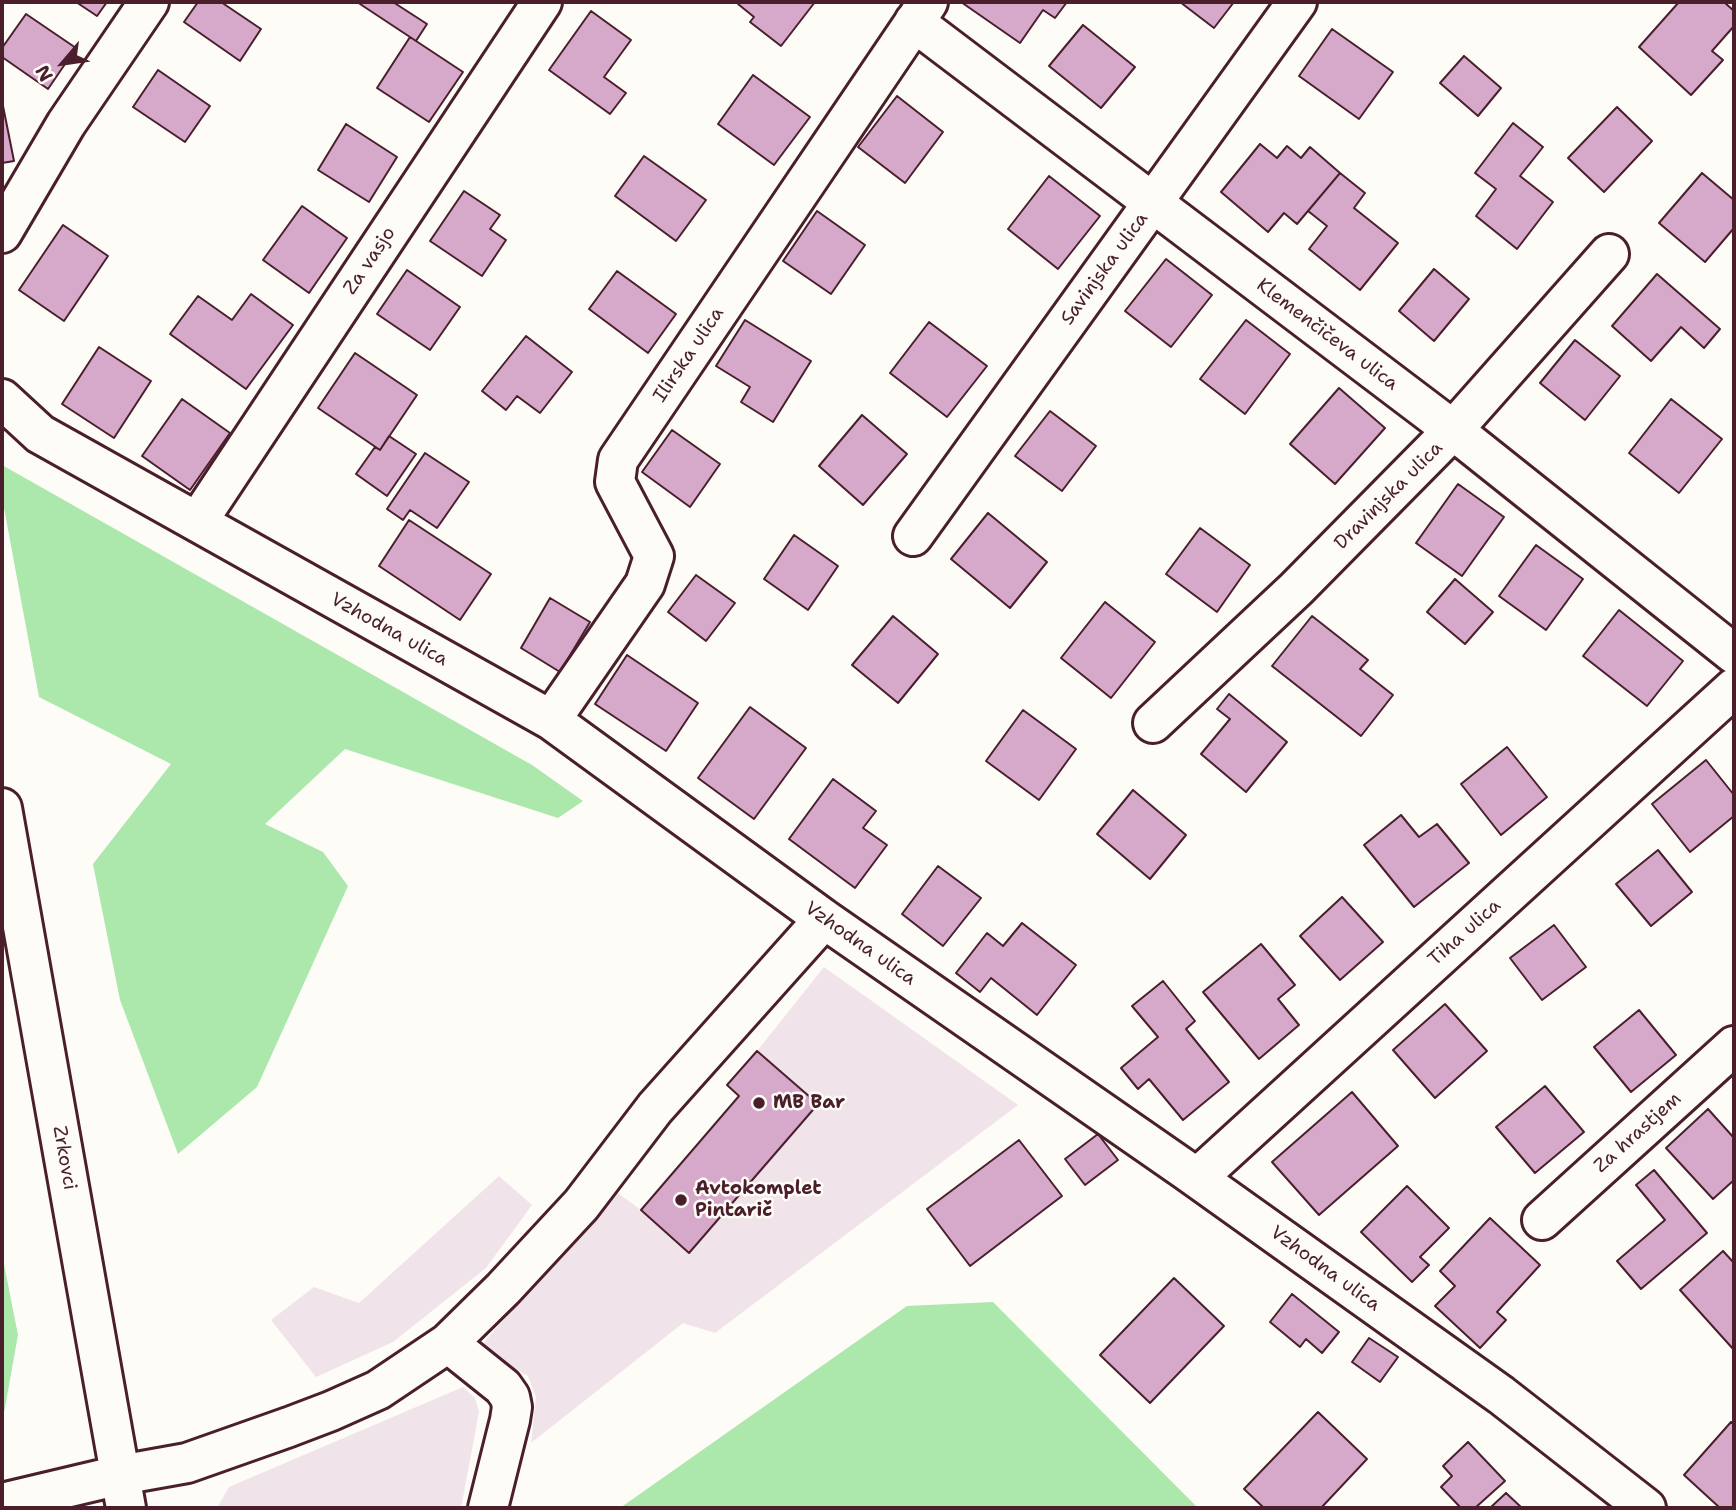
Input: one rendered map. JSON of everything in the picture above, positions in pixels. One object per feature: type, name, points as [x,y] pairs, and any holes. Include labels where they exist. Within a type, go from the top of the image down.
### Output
[{"type":"street","points":[[2,233],[66,124],[149,2]]},
{"type":"street","name":"Za vasjo","points":[[198,521],[542,2]]},
{"type":"street","name":"Savinjska ulica","points":[[914,536],[1297,2]]},
{"type":"street","name":"Klemenčičeva ulica","points":[[921,12],[1152,203],[1453,430],[1734,654]]},
{"type":"street","name":"Ilirska ulica","points":[[551,720],[645,584],[653,556],[615,482],[618,460],[921,12]]},
{"type":"street","name":"Dravinjska ulica","points":[[1153,723],[1296,589],[1453,430],[1609,254]]},
{"type":"street","name":"Vzhodna ulica","points":[[2,399],[40,434],[551,720],[824,919],[1197,1178],[1502,1395],[1646,1508]]},
{"type":"street","name":"Tiha ulica","points":[[1197,1178],[1734,688]]},
{"type":"street","name":"Zrkovci","points":[[2,808],[123,1492]]},
{"type":"street","points":[[2,1503],[123,1492],[187,1463],[331,1411],[378,1390],[448,1343],[503,1289],[581,1205],[655,1108],[824,919]]},
{"type":"street","name":"Za hrastjem","points":[[1542,1220],[1734,1046]]},
{"type":"street","points":[[448,1343],[503,1387],[510,1396],[510,1420],[488,1508]]},
{"type":"shaded area","points":[[824,967],[1018,1105],[715,1333],[683,1323],[531,1443],[536,1397],[528,1376],[479,1348],[615,1191],[689,1252],[818,1104],[757,1051]]},
{"type":"shaded area","points":[[499,1176],[532,1205],[486,1268],[393,1342],[316,1377],[271,1320],[314,1287],[359,1303]]},
{"type":"shaded area","points":[[463,1387],[475,1398],[479,1412],[461,1508],[217,1508],[229,1487]]},
{"type":"green space","points":[[2,465],[532,765],[583,801],[558,818],[345,749],[265,824],[323,852],[348,886],[257,1087],[178,1154],[120,1000],[93,864],[171,764],[39,697],[2,497]]},
{"type":"green space","points":[[2,1254],[18,1335],[2,1424]]},
{"type":"green space","points":[[993,1302],[1198,1508],[620,1508],[907,1306]]},
{"type":"building","points":[[76,2],[107,2],[97,16]]},
{"type":"building","points":[[198,2],[221,2],[261,29],[240,61],[184,22]]},
{"type":"building","points":[[357,2],[393,2],[427,24],[416,41]]},
{"type":"building","points":[[815,2],[781,46],[750,22],[754,17],[738,4]]},
{"type":"building","points":[[961,2],[1067,2],[1055,18],[1043,10],[1020,43]]},
{"type":"building","points":[[1180,2],[1234,2],[1214,28]]},
{"type":"building","points":[[1679,2],[1724,2],[1734,11],[1734,26],[1712,51],[1723,60],[1691,95],[1639,47]]},
{"type":"building","points":[[591,11],[631,40],[604,77],[626,93],[610,114],[549,70]]},
{"type":"building","points":[[26,14],[76,48],[48,89],[2,57],[2,48]]},
{"type":"building","points":[[1083,25],[1135,67],[1101,108],[1049,66]]},
{"type":"building","points":[[1332,29],[1393,72],[1359,119],[1299,76]]},
{"type":"building","points":[[410,37],[463,72],[429,122],[377,88]]},
{"type":"building","points":[[1464,56],[1501,88],[1478,116],[1440,83]]},
{"type":"building","points":[[158,70],[210,106],[185,142],[133,107]]},
{"type":"building","points":[[753,75],[810,117],[774,165],[718,124]]},
{"type":"building","points":[[897,96],[943,132],[905,183],[858,147]]},
{"type":"building","points":[[2,106],[14,161],[2,163]]},
{"type":"building","points":[[1617,107],[1652,141],[1604,192],[1568,158]]},
{"type":"building","points":[[1513,123],[1543,147],[1520,176],[1553,202],[1517,249],[1476,216],[1496,189],[1475,173]]},
{"type":"building","points":[[346,124],[397,157],[369,202],[318,170]]},
{"type":"building","points":[[1260,144],[1277,158],[1287,146],[1301,158],[1310,147],[1340,173],[1297,224],[1284,213],[1268,232],[1221,192]]},
{"type":"building","points":[[644,156],[706,200],[676,241],[615,196]]},
{"type":"building","points":[[1340,173],[1365,193],[1354,208],[1398,243],[1360,290],[1309,249],[1327,226],[1308,211]]},
{"type":"building","points":[[1702,173],[1734,200],[1734,228],[1705,262],[1659,223]]},
{"type":"building","points":[[1049,176],[1100,216],[1058,269],[1008,229]]},
{"type":"building","points":[[464,191],[500,215],[490,229],[506,240],[482,276],[430,241]]},
{"type":"building","points":[[302,206],[347,238],[309,293],[263,260]]},
{"type":"building","points":[[817,211],[865,245],[831,294],[783,261]]},
{"type":"building","points":[[63,225],[108,256],[64,321],[19,290]]},
{"type":"building","points":[[1166,259],[1212,295],[1171,347],[1125,311]]},
{"type":"building","points":[[1434,269],[1469,299],[1434,341],[1399,311]]},
{"type":"building","points":[[407,270],[460,307],[430,350],[377,314]]},
{"type":"building","points":[[617,271],[676,314],[648,353],[589,309]]},
{"type":"building","points":[[1657,274],[1720,329],[1704,348],[1681,327],[1651,361],[1612,326]]},
{"type":"building","points":[[251,294],[293,325],[246,389],[170,334],[198,296],[232,320]]},
{"type":"building","points":[[745,320],[811,361],[773,422],[741,402],[750,387],[716,366]]},
{"type":"building","points":[[1246,320],[1290,354],[1245,414],[1200,379]]},
{"type":"building","points":[[929,322],[987,366],[947,417],[890,373]]},
{"type":"building","points":[[526,336],[572,372],[540,413],[517,396],[506,410],[482,391]]},
{"type":"building","points":[[1575,340],[1620,376],[1585,420],[1540,383]]},
{"type":"building","points":[[99,347],[151,381],[114,438],[62,404]]},
{"type":"building","points":[[355,353],[417,395],[380,450],[318,408]]},
{"type":"building","points":[[1339,388],[1385,428],[1335,484],[1290,444]]},
{"type":"building","points":[[182,399],[230,433],[190,490],[142,456]]},
{"type":"building","points":[[1671,399],[1722,439],[1679,493],[1629,453]]},
{"type":"building","points":[[1050,411],[1096,446],[1062,491],[1015,456]]},
{"type":"building","points":[[862,415],[907,454],[863,505],[819,466]]},
{"type":"building","points":[[672,430],[720,464],[690,507],[642,472]]},
{"type":"building","points":[[389,436],[416,454],[387,496],[356,474],[375,447],[380,450]]},
{"type":"building","points":[[425,453],[469,482],[437,528],[410,510],[403,520],[387,509]]},
{"type":"building","points":[[1458,484],[1504,517],[1462,576],[1416,543]]},
{"type":"building","points":[[988,513],[1047,562],[1010,608],[951,559]]},
{"type":"building","points":[[409,520],[491,574],[460,620],[379,566]]},
{"type":"building","points":[[1200,528],[1250,565],[1217,612],[1166,574]]},
{"type":"building","points":[[794,535],[838,566],[808,610],[764,579]]},
{"type":"building","points":[[1536,545],[1583,579],[1546,630],[1499,596]]},
{"type":"building","points":[[696,575],[735,603],[706,641],[668,612]]},
{"type":"building","points":[[1455,579],[1493,612],[1465,644],[1427,612]]},
{"type":"building","points":[[550,598],[590,622],[560,672],[521,648]]},
{"type":"building","points":[[1105,602],[1155,642],[1111,698],[1061,658]]},
{"type":"building","points":[[1619,610],[1683,661],[1647,706],[1583,656]]},
{"type":"building","points":[[893,616],[938,654],[898,703],[852,665]]},
{"type":"building","points":[[1312,616],[1368,660],[1360,669],[1393,695],[1361,736],[1272,666]]},
{"type":"building","points":[[627,655],[698,703],[666,751],[595,704]]},
{"type":"building","points":[[1229,694],[1287,742],[1246,792],[1201,754],[1230,719],[1217,709]]},
{"type":"building","points":[[750,707],[806,748],[754,819],[698,778]]},
{"type":"building","points":[[1023,710],[1076,749],[1039,800],[986,761]]},
{"type":"building","points":[[1507,747],[1547,797],[1501,835],[1461,784]]},
{"type":"building","points":[[1706,760],[1734,795],[1734,816],[1690,852],[1652,804]]},
{"type":"building","points":[[833,779],[876,811],[863,828],[887,845],[855,888],[789,839]]},
{"type":"building","points":[[1133,790],[1186,835],[1150,879],[1097,834]]},
{"type":"building","points":[[1401,815],[1419,837],[1437,824],[1469,863],[1414,907],[1364,845]]},
{"type":"building","points":[[1658,850],[1692,892],[1651,926],[1616,884]]},
{"type":"building","points":[[938,866],[981,898],[943,946],[902,914]]},
{"type":"building","points":[[1342,897],[1383,942],[1340,980],[1300,936]]},
{"type":"building","points":[[1022,923],[1076,965],[1037,1015],[991,978],[980,992],[956,973],[987,933],[1003,946]]},
{"type":"building","points":[[1554,925],[1586,967],[1542,1000],[1510,958]]},
{"type":"building","points":[[1261,944],[1295,985],[1278,999],[1299,1025],[1259,1059],[1203,992]]},
{"type":"building","points":[[1163,981],[1195,1021],[1186,1029],[1229,1082],[1183,1120],[1149,1079],[1138,1089],[1121,1068],[1158,1037],[1132,1006]]},
{"type":"building","points":[[1445,1004],[1487,1051],[1435,1098],[1393,1050]]},
{"type":"building","points":[[1639,1010],[1676,1055],[1631,1092],[1594,1047]]},
{"type":"building","points":[[757,1051],[818,1104],[689,1253],[641,1210],[739,1096],[727,1085]]},
{"type":"building","points":[[1545,1086],[1584,1132],[1535,1173],[1496,1127]]},
{"type":"building","points":[[1352,1092],[1398,1146],[1319,1215],[1272,1162]]},
{"type":"building","points":[[1708,1109],[1734,1138],[1734,1180],[1713,1199],[1666,1148]]},
{"type":"building","points":[[1098,1134],[1118,1160],[1085,1185],[1065,1159]]},
{"type":"building","points":[[1019,1140],[1062,1196],[970,1266],[927,1209]]},
{"type":"building","points":[[1654,1170],[1707,1233],[1641,1289],[1617,1261],[1665,1220],[1636,1185]]},
{"type":"building","points":[[1407,1186],[1449,1228],[1420,1257],[1429,1265],[1412,1282],[1361,1232]]},
{"type":"building","points":[[1490,1218],[1540,1265],[1497,1312],[1506,1320],[1480,1348],[1435,1306],[1455,1286],[1440,1271]]},
{"type":"building","points":[[1723,1251],[1734,1263],[1734,1350],[1680,1290]]},
{"type":"building","points":[[1174,1278],[1224,1326],[1150,1403],[1100,1355]]},
{"type":"building","points":[[1292,1294],[1339,1332],[1322,1353],[1306,1339],[1300,1347],[1270,1322]]},
{"type":"building","points":[[1369,1338],[1398,1357],[1380,1382],[1352,1362]]},
{"type":"building","points":[[1318,1412],[1367,1459],[1321,1508],[1264,1508],[1244,1489]]},
{"type":"building","points":[[1731,1422],[1734,1425],[1734,1508],[1720,1508],[1684,1475]]},
{"type":"building","points":[[1468,1442],[1505,1481],[1475,1508],[1461,1508],[1441,1487],[1452,1476],[1443,1466]]},
{"type":"building","points":[[1506,1493],[1522,1508],[1490,1508]]},
{"type":"place","name":"MB Bar","points":[[759,1103]]},
{"type":"place","name":"Avtokomplet Pintarič","points":[[681,1200]]}]
